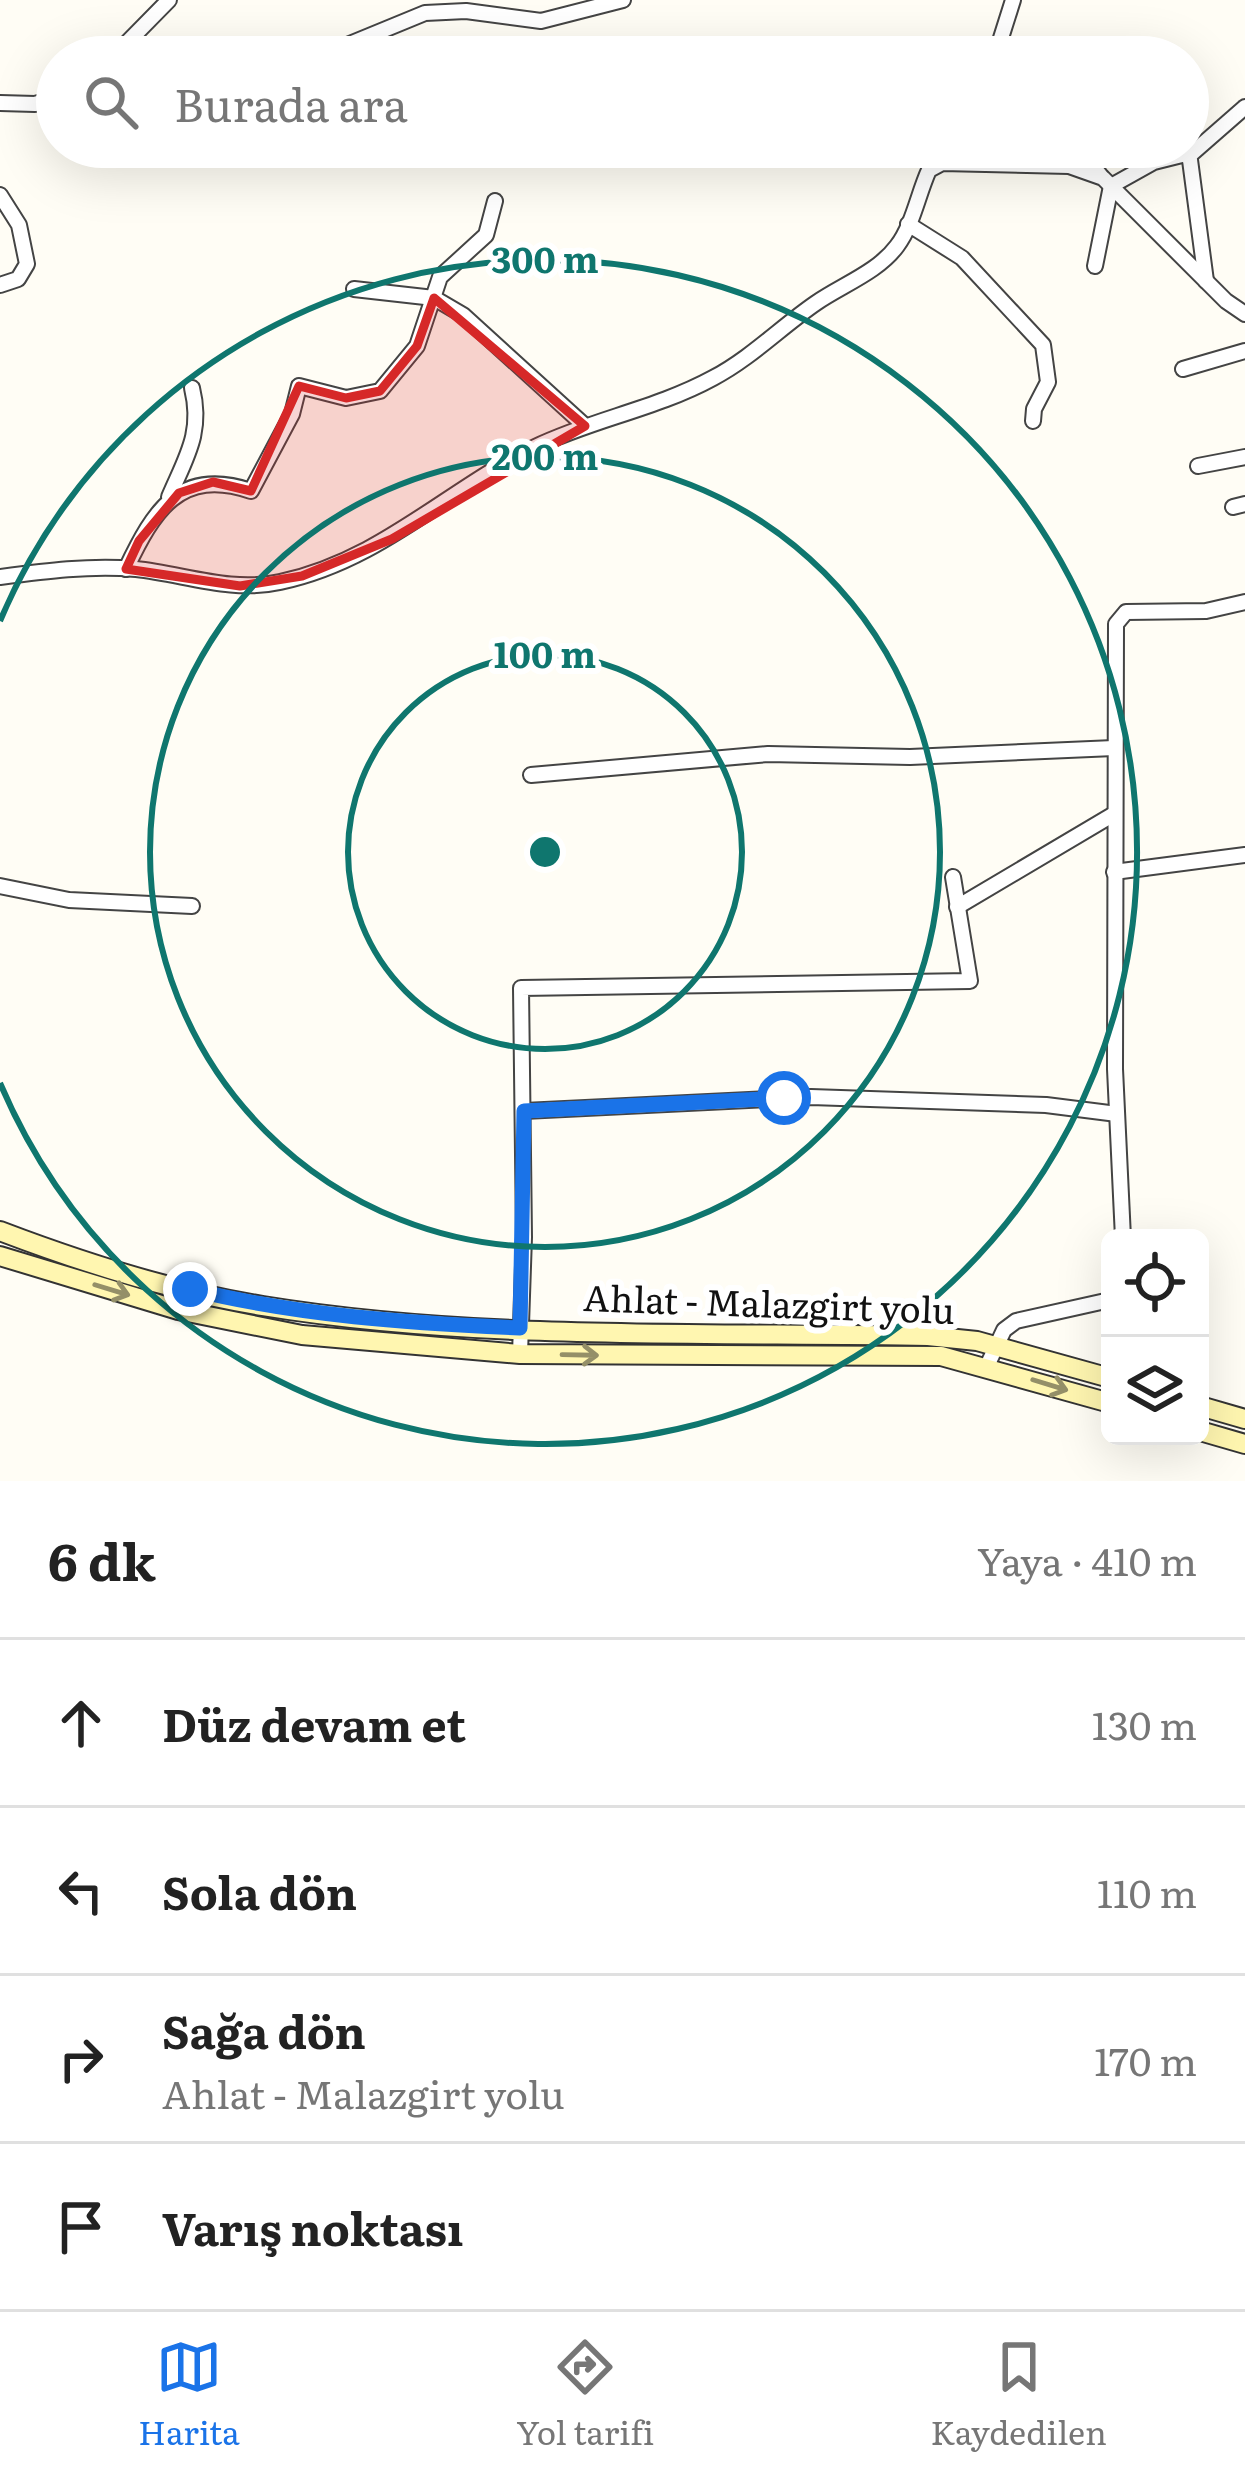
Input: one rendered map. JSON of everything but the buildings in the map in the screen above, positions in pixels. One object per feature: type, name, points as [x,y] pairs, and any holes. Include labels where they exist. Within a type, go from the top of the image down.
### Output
[{"type":"main road","name":"Ahlat - Malazgirt yolu","points":[[0,1231],[99,1265],[259,1306],[419,1324],[977,1341],[991,1357],[1101,1400]]},
{"type":"main road","name":"Ahlat - Malazgirt yolu","points":[[0,1256],[178,1310],[302,1335],[520,1354],[759,1357],[890,1352],[991,1357],[1101,1376]]},
{"type":"main road","points":[[1209,1409],[1245,1419]]},
{"type":"main road","points":[[1209,1434],[1245,1444]]},
{"type":"street","points":[[133,36],[169,0]]},
{"type":"street","points":[[369,36],[425,13],[466,11],[541,21],[622,0]]},
{"type":"street","points":[[1002,36],[1013,0]]},
{"type":"street","points":[[0,103],[36,104]]},
{"type":"street","points":[[1209,138],[1245,107]]},
{"type":"street","points":[[0,578],[79,568],[126,568],[240,586],[302,576],[392,538],[534,448],[585,426],[646,409],[731,368],[814,304],[883,261],[902,238],[932,168]]},
{"type":"street","points":[[1074,168],[1107,182],[1140,168]]},
{"type":"street","points":[[1095,168],[1206,281],[1245,314]]},
{"type":"street","points":[[1191,168],[1206,281]]},
{"type":"street","points":[[1095,266],[1107,182]]},
{"type":"street","points":[[0,195],[19,225],[27,265],[18,279],[0,285]]},
{"type":"street","points":[[166,502],[188,488],[213,482],[251,491],[292,414],[299,386],[346,398],[380,391],[417,346],[440,277],[486,235],[495,201]]},
{"type":"street","points":[[908,224],[962,258],[1043,345],[1048,382],[1033,421]]},
{"type":"street","points":[[354,289],[434,298],[464,314],[585,426]]},
{"type":"street","points":[[1183,369],[1245,351]]},
{"type":"street","points":[[126,568],[166,502],[196,434],[192,388]]},
{"type":"street","points":[[1198,466],[1245,457]]},
{"type":"street","points":[[1123,1229],[1117,1114],[1114,639],[1120,616],[1135,611],[1205,611],[1245,602]]},
{"type":"street","points":[[531,775],[768,754],[910,757],[1114,748]]},
{"type":"street","points":[[957,907],[1114,814]]},
{"type":"street","points":[[1114,872],[1245,855]]},
{"type":"street","points":[[520,1354],[521,988],[970,981],[953,877]]},
{"type":"street","points":[[0,886],[69,900],[192,906]]},
{"type":"street","points":[[524,1111],[830,1097],[1046,1105],[1117,1114]]},
{"type":"street","points":[[991,1357],[1004,1330],[1016,1322],[1101,1302]]},
{"type":"highlighted area","points":[[434,298],[585,426],[392,539],[302,576],[240,586],[126,569],[139,541],[179,493],[213,482],[251,491],[299,386],[346,398],[380,391],[417,346]]},
{"type":"route","points":[[190,1289],[259,1306],[323,1314],[520,1328],[524,1111],[784,1098]]}]
